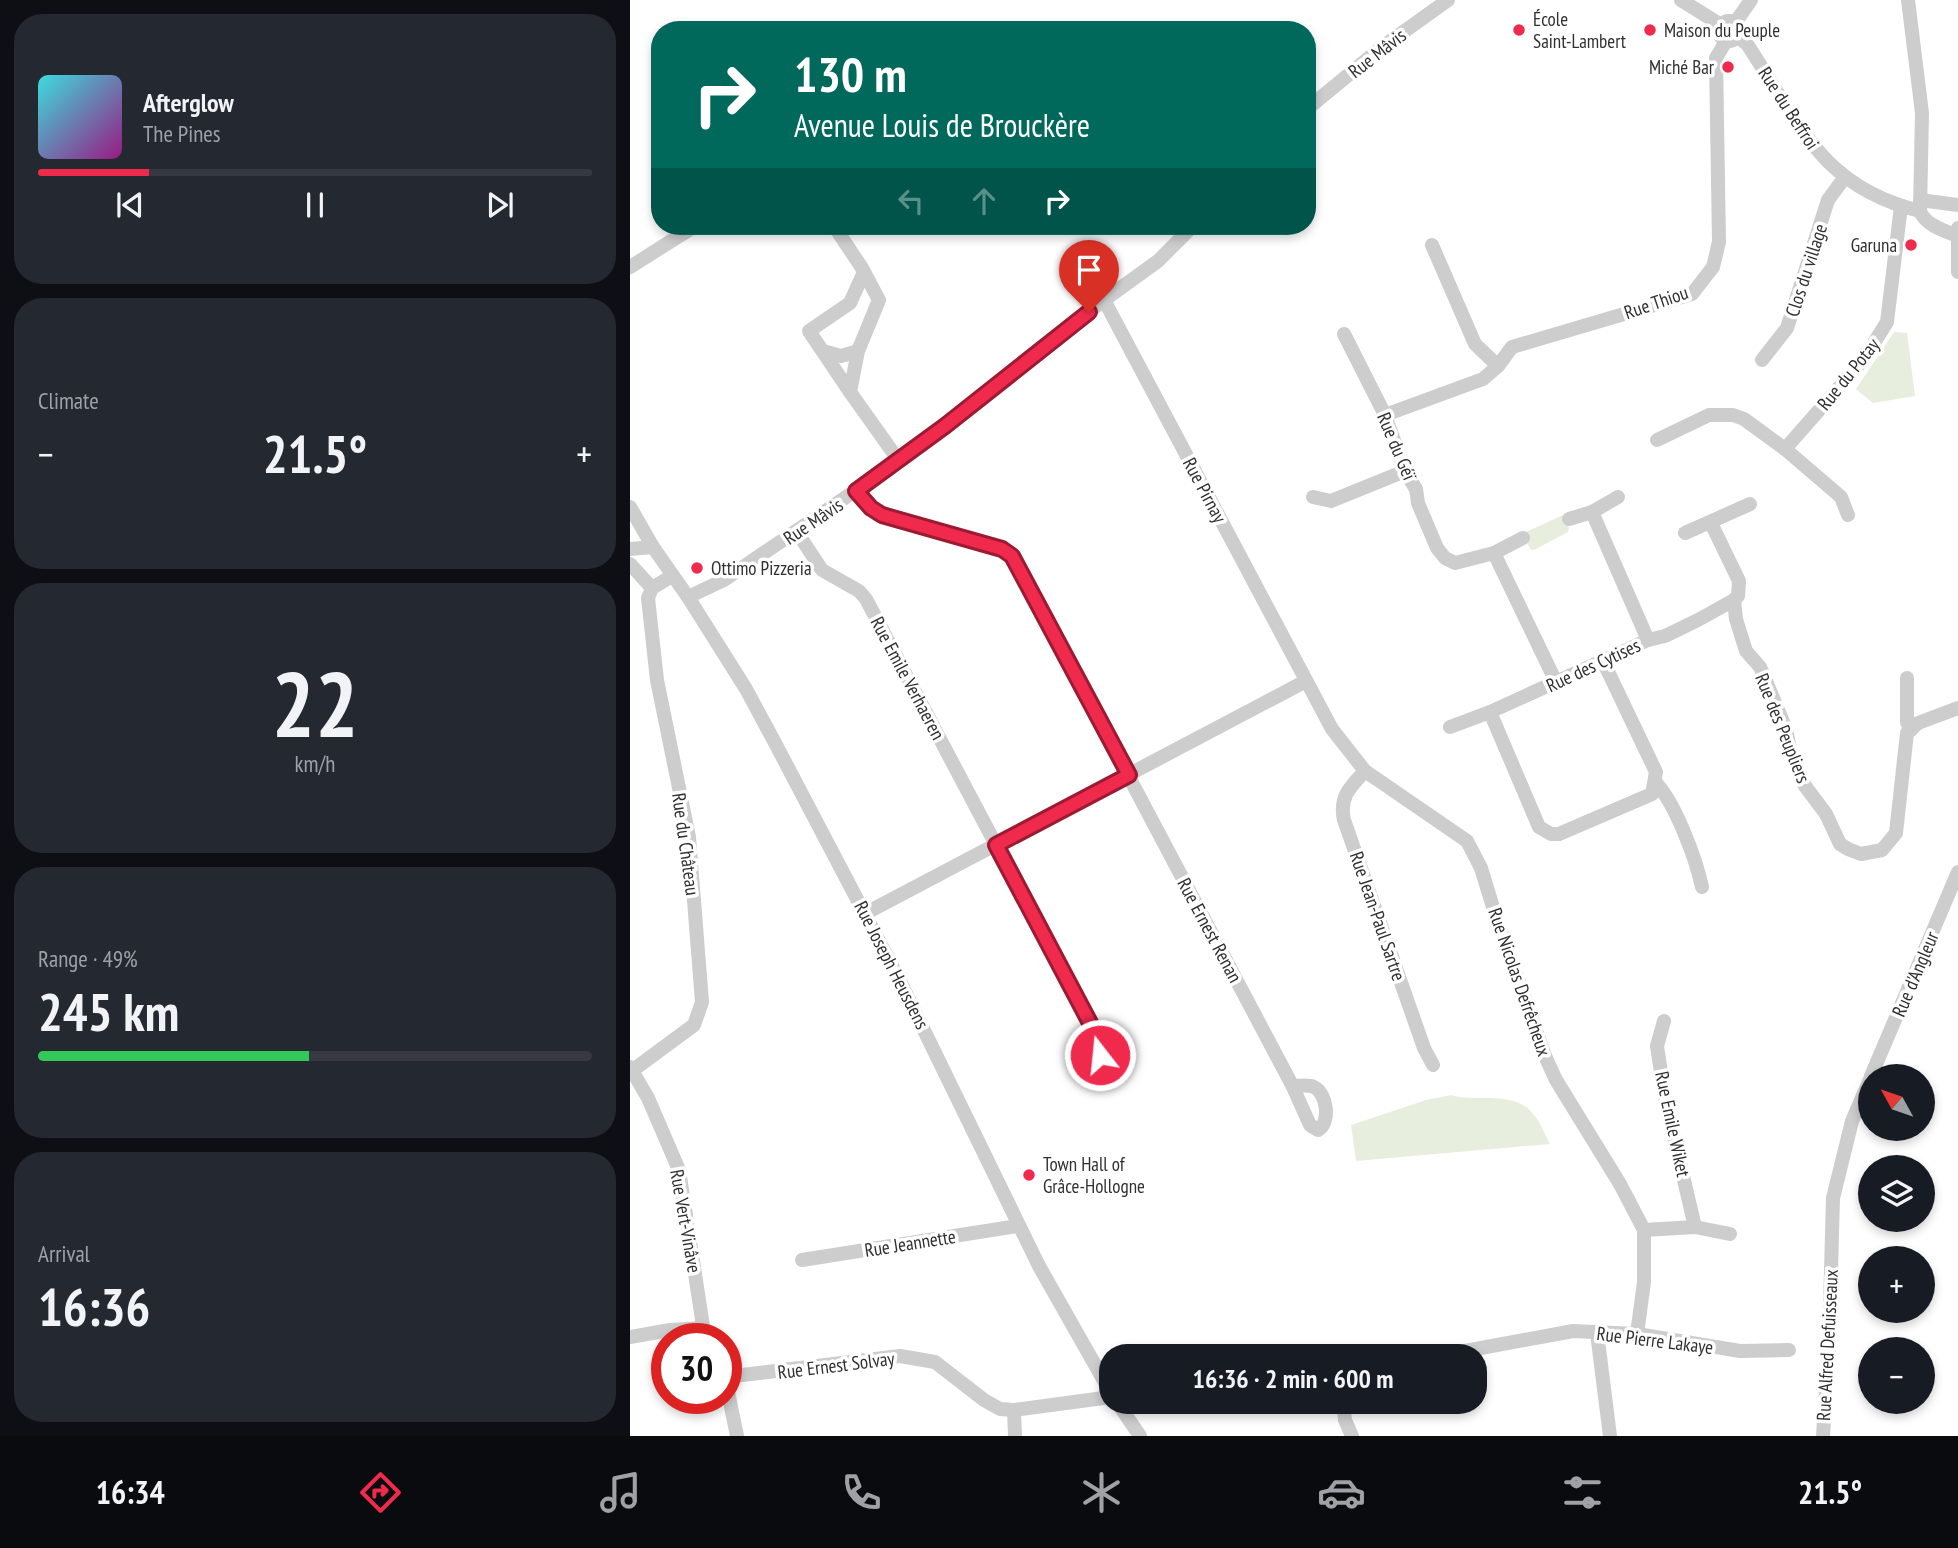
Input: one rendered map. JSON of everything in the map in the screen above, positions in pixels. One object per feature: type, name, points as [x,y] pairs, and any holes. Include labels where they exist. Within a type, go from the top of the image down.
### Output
[{"type":"street","name":"Rue Mâvis","points":[[1316,101],[1381,48],[1448,0]]},
{"type":"street","name":"Rue du Beffroi","points":[[1681,0],[1747,44],[1796,125],[1817,152],[1845,177],[1901,206],[1921,209],[1958,205]]},
{"type":"street","name":"Rue Thiou","points":[[1385,415],[1483,379],[1498,366],[1512,347],[1692,294],[1713,267],[1719,242],[1716,58],[1751,0]]},
{"type":"street","points":[[1908,0],[1922,113],[1921,209]]},
{"type":"street","name":"Clos du village","points":[[1762,360],[1787,328],[1828,200],[1845,177]]},
{"type":"street","name":"Rue du Potay","points":[[1786,449],[1864,359],[1887,322],[1901,206]]},
{"type":"street","name":"Rue du Beffroi","points":[[1921,209],[1943,230],[1958,233]]},
{"type":"street","points":[[1958,233],[1958,272]]},
{"type":"street","points":[[630,267],[681,235]]},
{"type":"street","points":[[840,235],[879,300],[858,351],[850,392]]},
{"type":"street","name":"Rue Mâvis","points":[[688,597],[724,580],[797,533],[899,461],[1104,300],[1158,261],[1184,235]]},
{"type":"street","points":[[1432,245],[1475,344],[1498,366]]},
{"type":"street","points":[[864,272],[850,303],[809,331],[899,461]]},
{"type":"street","name":"Rue Pirnay","points":[[1104,300],[1306,681]]},
{"type":"street","points":[[850,303],[863,310],[870,325]]},
{"type":"street","name":"Rue du Géï","points":[[1345,334],[1385,415],[1437,548],[1445,558],[1455,563],[1494,553]]},
{"type":"street","points":[[823,351],[841,356],[858,351]]},
{"type":"street","points":[[1657,440],[1709,415],[1720,414],[1744,419],[1786,449],[1841,497],[1848,515]]},
{"type":"street","points":[[1313,497],[1331,501],[1405,471]]},
{"type":"street","name":"Rue Ernest Renan","points":[[856,491],[871,508],[882,515],[1002,549],[1012,556],[1292,1085]]},
{"type":"street","points":[[1569,519],[1592,512],[1618,497]]},
{"type":"street","points":[[1685,533],[1750,504]]},
{"type":"street","name":"Rue Joseph Heusdens","points":[[630,507],[653,547],[746,689],[866,913],[1018,1226],[1099,1374]]},
{"type":"street","points":[[1592,512],[1648,640]]},
{"type":"street","name":"Rue des Peupliers","points":[[1711,523],[1739,581],[1738,596],[1734,600],[1736,619],[1746,651],[1760,667],[1787,729],[1791,754],[1805,786],[1826,814],[1840,844],[1861,854],[1882,850],[1896,833],[1907,733],[1911,730],[1907,722],[1907,678]]},
{"type":"street","name":"Rue Emile Verhaeren","points":[[797,533],[822,570],[859,591],[866,599],[1098,1038],[1101,1047],[1097,1062]]},
{"type":"street","points":[[1523,538],[1494,553],[1556,682]]},
{"type":"street","points":[[630,549],[653,547]]},
{"type":"street","points":[[630,565],[652,588],[672,576]]},
{"type":"street","name":"Rue du Château","points":[[631,1069],[694,1025],[702,1002],[689,837],[657,680],[648,598],[652,588]]},
{"type":"street","name":"Rue des Cytises","points":[[1450,727],[1687,625],[1734,600]]},
{"type":"street","points":[[1490,712],[1539,827],[1559,834],[1615,811],[1652,794],[1656,772],[1603,662]]},
{"type":"street","points":[[866,913],[1306,681]]},
{"type":"street","name":"Rue Nicolas Defrêcheux","points":[[1306,681],[1332,729],[1365,771],[1466,841],[1481,868],[1505,943],[1556,1080],[1620,1184],[1644,1230],[1644,1282],[1637,1334]]},
{"type":"street","points":[[1911,730],[1918,723],[1958,708]]},
{"type":"street","name":"Rue Jean-Paul Sartre","points":[[1365,771],[1344,795],[1344,820],[1424,1048],[1433,1065]]},
{"type":"street","points":[[1655,782],[1664,791],[1693,855],[1702,887]]},
{"type":"street","name":"Rue d'Angleur","points":[[1876,1064],[1958,872]]},
{"type":"street","name":"Rue Emile Wiket","points":[[1664,1021],[1657,1046],[1665,1099],[1695,1227]]},
{"type":"street","name":"Rue Vert-Vinâve","points":[[631,1069],[649,1098],[679,1170],[702,1323]]},
{"type":"street","name":"Rue d'Angleur","points":[[1832,1253],[1833,1198],[1840,1163],[1858,1107]]},
{"type":"street","name":"Rue Jeannette","points":[[802,1260],[1018,1226]]},
{"type":"street","points":[[1644,1230],[1695,1227],[1730,1234]]},
{"type":"street","name":"Rue Alfred Defuisseaux","points":[[1823,1436],[1832,1253]]},
{"type":"street","name":"Rue Pierre Lakaye","points":[[1487,1347],[1573,1331],[1637,1334],[1740,1350],[1789,1350]]},
{"type":"street","points":[[630,1337],[651,1333]]},
{"type":"street","points":[[1597,1333],[1610,1436]]},
{"type":"street","name":"Rue Ernest Solvay","points":[[742,1378],[900,1356],[935,1362],[984,1400],[1000,1409],[1014,1410]]},
{"type":"street","points":[[1015,1436],[1014,1410],[1099,1397]]},
{"type":"street","points":[[733,1414],[737,1436]]},
{"type":"street","points":[[1125,1414],[1140,1436]]},
{"type":"street","points":[[1344,1414],[1352,1436]]},
{"type":"green space","points":[[1894,332],[1907,333],[1915,396],[1873,403],[1856,389]]},
{"type":"green space","points":[[1563,515],[1568,532],[1531,550],[1522,534]]},
{"type":"green space","points":[[1451,1095],[1516,1102],[1534,1115],[1550,1144],[1356,1161],[1351,1125],[1426,1100]]},
{"type":"place","name":"École Saint-Lambert","points":[[1519,30]]},
{"type":"place","name":"Maison du Peuple","points":[[1650,30]]},
{"type":"place","name":"Miché Bar","points":[[1728,67]]},
{"type":"place","name":"Garuna","points":[[1911,245]]},
{"type":"place","name":"Ottimo Pizzeria","points":[[697,568]]},
{"type":"place","name":"Town Hall of Grâce-Hollogne","points":[[1029,1175]]},
{"type":"route","points":[[1089,312],[945,426],[856,491],[862,500],[882,515],[1002,549],[1012,556],[1129,775],[996,845],[1098,1038],[1100,1055]]}]
